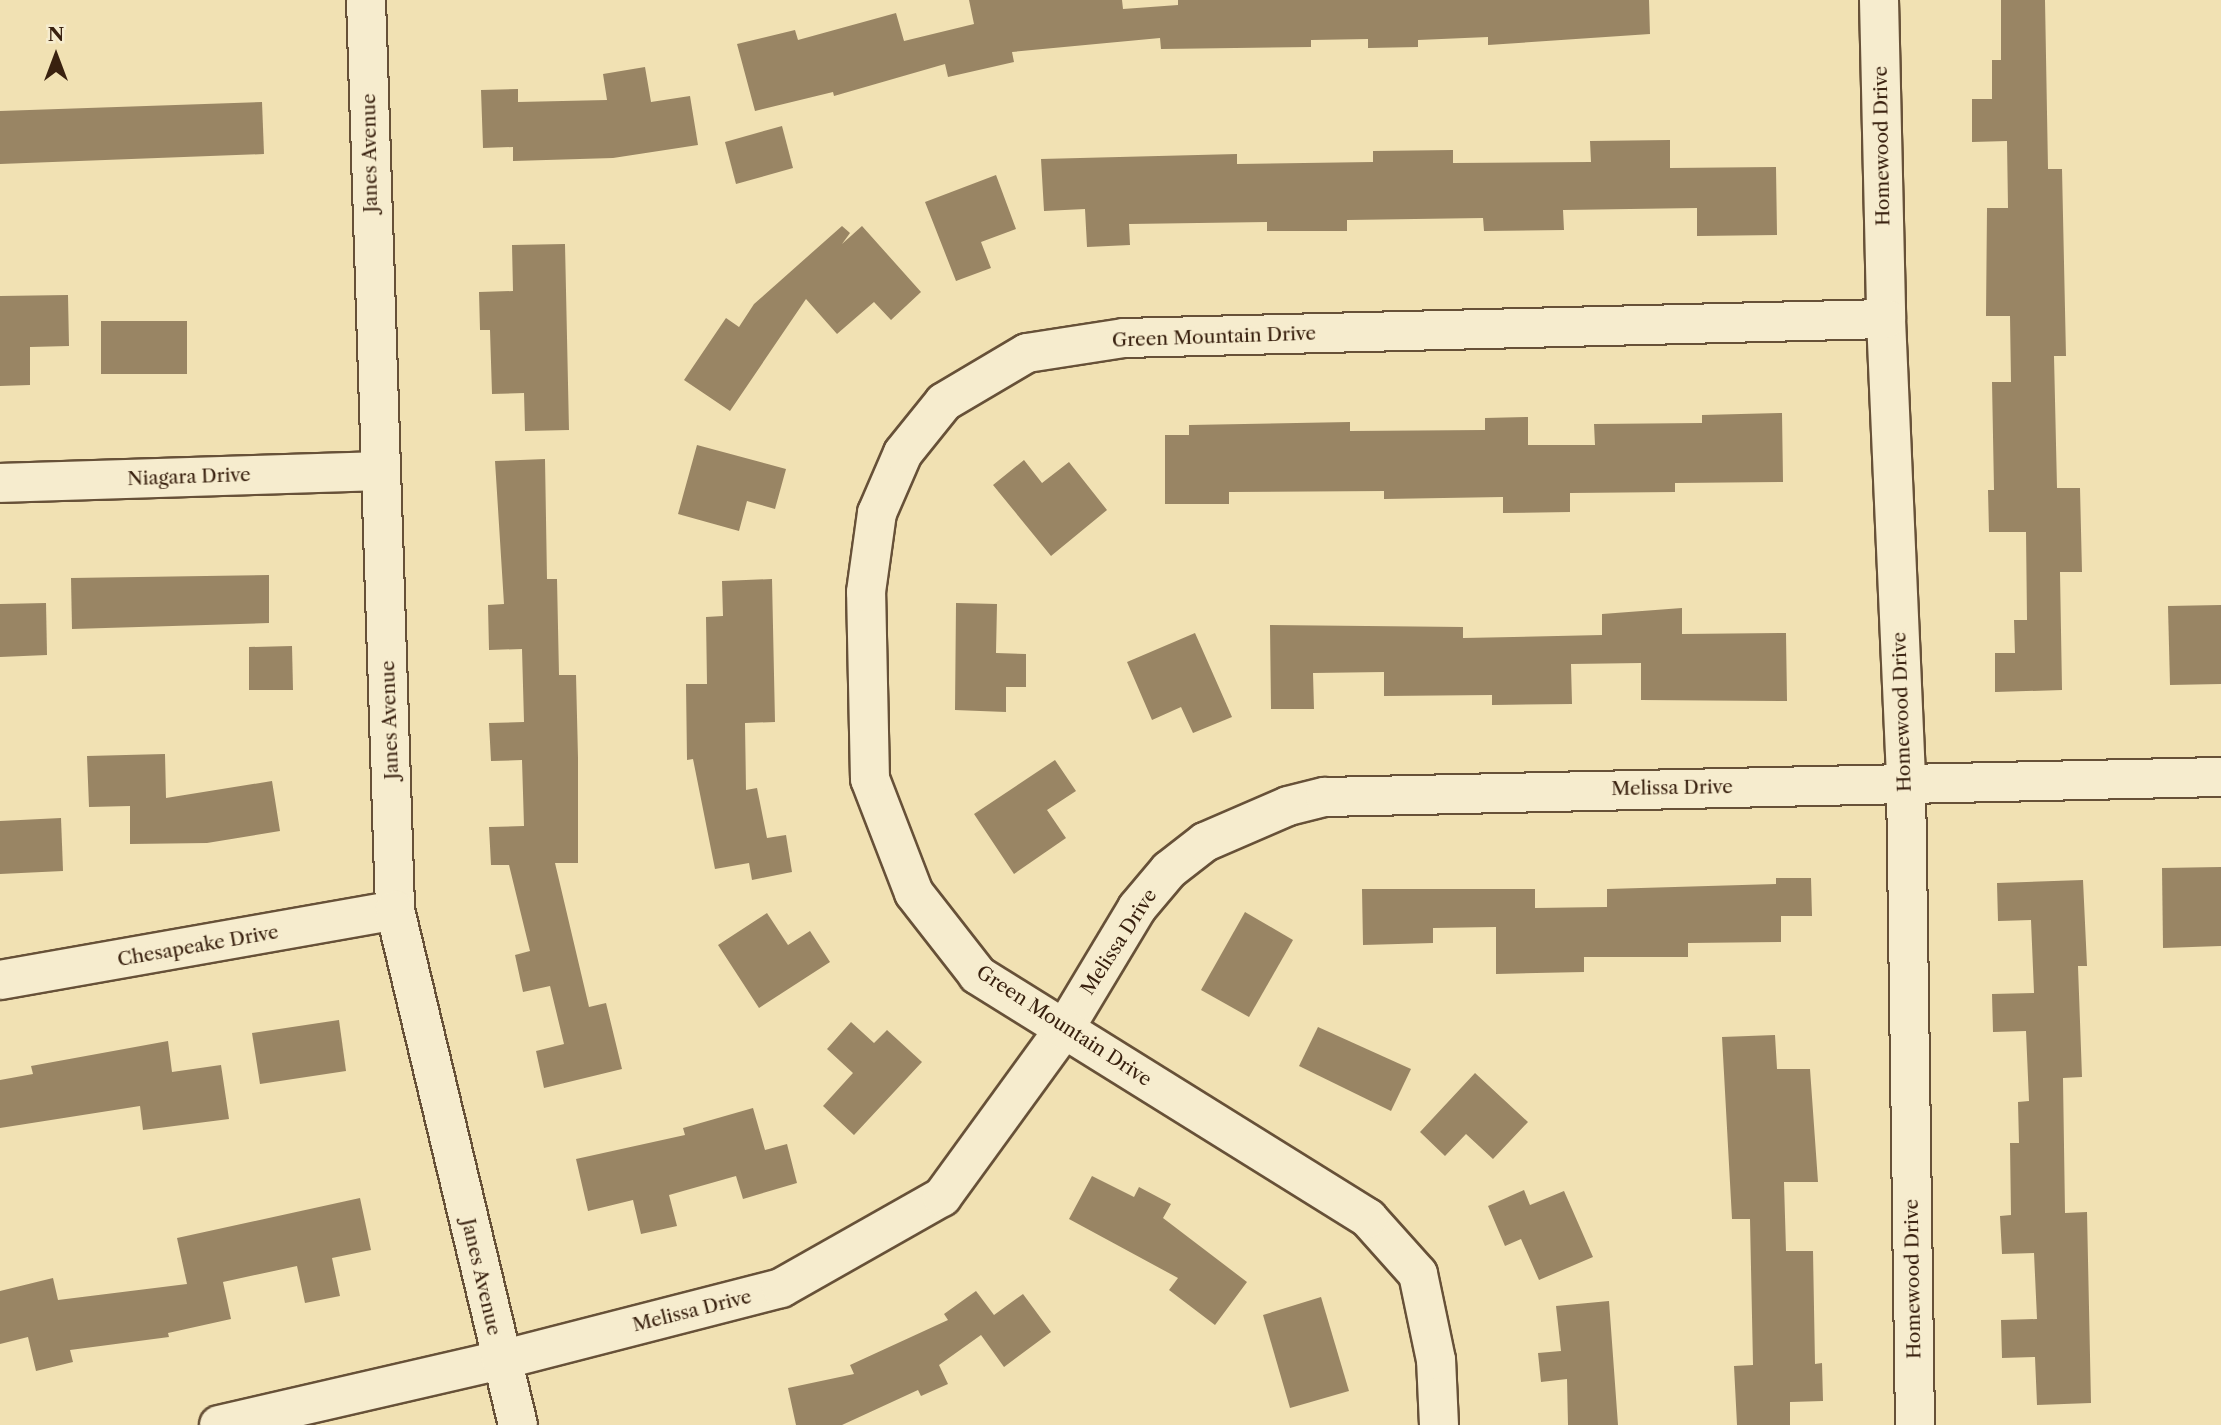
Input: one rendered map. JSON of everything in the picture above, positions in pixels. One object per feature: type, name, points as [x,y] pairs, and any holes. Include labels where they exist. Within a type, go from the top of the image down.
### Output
[{"type":"street","name":"Janes Avenue","points":[[366,0],[395,910],[518,1425]]},
{"type":"street","name":"Homewood Drive","points":[[1879,0],[1886,319],[1906,782],[1915,1425]]},
{"type":"street","name":"Green Mountain Drive","points":[[1439,1425],[1436,1360],[1418,1274],[1368,1218],[978,975],[914,893],[870,779],[866,592],[877,513],[903,453],[944,402],[1027,353],[1124,338],[1886,319]]},
{"type":"street","name":"Niagara Drive","points":[[0,483],[379,471]]},
{"type":"street","name":"Melissa Drive","points":[[219,1425],[501,1360],[781,1288],[942,1197],[1065,1028],[1137,908],[1169,870],[1205,842],[1288,806],[1325,797],[2221,777]]},
{"type":"street","name":"Chesapeake Drive","points":[[0,980],[395,910]]},
{"type":"building","points":[[969,0],[1122,0],[1123,9],[1178,5],[1178,0],[1649,0],[1650,34],[1488,45],[1488,37],[1418,40],[1418,47],[1368,48],[1368,39],[1311,40],[1311,47],[1161,49],[1160,38],[1012,52],[1014,62],[948,77],[945,64],[834,96],[833,92],[755,111],[737,44],[795,30],[798,40],[896,13],[904,41],[974,24]]},
{"type":"building","points":[[2001,0],[2045,0],[2048,169],[2062,169],[2066,356],[2054,356],[2057,488],[2080,488],[2082,572],[2060,572],[2062,690],[1995,692],[1995,653],[2015,653],[2014,620],[2027,620],[2026,532],[1989,532],[1988,490],[1994,490],[1992,382],[2011,382],[2010,316],[1986,316],[1987,208],[2008,208],[2007,141],[1972,142],[1972,99],[1992,99],[1992,60],[2001,60]]},
{"type":"building","points":[[645,67],[651,102],[690,96],[698,145],[613,158],[513,161],[513,147],[483,148],[481,90],[518,89],[518,102],[607,100],[603,74]]},
{"type":"building","points":[[262,102],[264,154],[0,164],[0,111]]},
{"type":"building","points":[[782,126],[793,168],[736,184],[725,142]]},
{"type":"building","points":[[1670,140],[1670,168],[1776,167],[1777,235],[1697,236],[1697,208],[1563,210],[1564,230],[1484,231],[1483,218],[1347,220],[1347,231],[1267,231],[1267,222],[1129,224],[1130,245],[1087,247],[1085,209],[1044,211],[1041,159],[1237,154],[1237,164],[1373,162],[1373,151],[1453,150],[1453,163],[1591,162],[1590,141]]},
{"type":"building","points":[[996,175],[1016,229],[981,242],[991,268],[956,281],[925,202]]},
{"type":"building","points":[[842,226],[850,233],[842,244],[862,226],[921,292],[891,320],[874,302],[837,334],[806,299],[730,411],[684,380],[726,318],[739,327],[754,304]]},
{"type":"building","points":[[565,244],[569,430],[525,431],[524,393],[492,394],[490,330],[480,330],[479,292],[513,291],[512,245]]},
{"type":"building","points":[[68,295],[69,346],[30,347],[30,385],[0,386],[0,296]]},
{"type":"building","points":[[101,321],[187,321],[187,374],[101,374]]},
{"type":"building","points":[[1782,413],[1783,482],[1675,483],[1675,492],[1570,493],[1570,512],[1503,513],[1503,497],[1384,499],[1384,491],[1229,492],[1229,504],[1165,504],[1165,435],[1189,435],[1189,425],[1350,422],[1350,431],[1485,430],[1485,418],[1528,417],[1528,445],[1595,445],[1594,424],[1702,423],[1702,415]]},
{"type":"building","points":[[697,445],[786,469],[775,509],[747,501],[739,531],[678,514]]},
{"type":"building","points":[[545,459],[547,579],[557,579],[559,675],[576,675],[578,863],[555,863],[589,1007],[606,1003],[622,1069],[544,1088],[536,1051],[564,1044],[550,986],[523,992],[515,955],[530,951],[509,865],[491,865],[489,827],[524,826],[522,760],[491,761],[489,723],[524,722],[522,649],[489,650],[488,605],[504,604],[495,461]]},
{"type":"building","points":[[1024,460],[1042,483],[1069,462],[1107,510],[1051,556],[993,485]]},
{"type":"building","points":[[269,575],[269,623],[72,629],[71,578]]},
{"type":"building","points":[[772,579],[775,722],[745,723],[746,790],[757,788],[767,838],[786,835],[792,872],[752,880],[749,863],[715,869],[693,759],[687,760],[686,684],[707,684],[706,617],[723,616],[722,581]]},
{"type":"building","points":[[46,603],[47,655],[0,657],[0,604]]},
{"type":"building","points":[[956,603],[997,604],[996,653],[1026,654],[1026,687],[1006,687],[1006,712],[955,710]]},
{"type":"building","points":[[2221,605],[2221,684],[2170,685],[2168,606]]},
{"type":"building","points":[[1682,608],[1682,634],[1786,633],[1787,701],[1641,700],[1641,663],[1571,664],[1572,704],[1492,705],[1492,695],[1384,696],[1384,672],[1313,673],[1314,709],[1271,709],[1270,625],[1463,627],[1463,638],[1602,635],[1602,614]]},
{"type":"building","points":[[1195,633],[1232,717],[1193,733],[1181,707],[1152,720],[1127,662]]},
{"type":"building","points":[[292,646],[293,690],[249,690],[249,647]]},
{"type":"building","points":[[165,754],[166,798],[272,781],[280,831],[207,843],[130,844],[130,806],[89,807],[87,756]]},
{"type":"building","points":[[1055,760],[1076,791],[1047,810],[1066,838],[1014,874],[974,814]]},
{"type":"building","points":[[61,818],[63,871],[0,874],[0,821]]},
{"type":"building","points":[[2221,867],[2221,946],[2163,948],[2162,868]]},
{"type":"building","points":[[1776,878],[1811,878],[1812,916],[1781,916],[1781,942],[1688,943],[1688,957],[1584,957],[1584,972],[1496,974],[1496,927],[1433,928],[1433,943],[1363,945],[1362,889],[1535,889],[1535,908],[1607,907],[1607,889],[1776,884]]},
{"type":"building","points":[[2083,880],[2087,966],[2078,966],[2082,1077],[2063,1078],[2065,1213],[2087,1212],[2091,1403],[2037,1405],[2035,1357],[2002,1358],[2001,1320],[2037,1319],[2034,1253],[2002,1254],[2000,1216],[2011,1215],[2010,1143],[2019,1143],[2018,1102],[2029,1101],[2026,1031],[1993,1032],[1992,994],[2034,993],[2031,920],[1998,921],[1997,883]]},
{"type":"building","points":[[1245,912],[1293,940],[1249,1017],[1201,990]]},
{"type":"building","points":[[767,913],[788,945],[810,931],[830,962],[759,1008],[718,945]]},
{"type":"building","points":[[339,1020],[346,1071],[260,1084],[252,1033]]},
{"type":"building","points":[[851,1022],[874,1043],[887,1030],[922,1062],[854,1135],[823,1106],[853,1073],[827,1049]]},
{"type":"building","points":[[1318,1027],[1411,1069],[1391,1111],[1299,1066]]},
{"type":"building","points":[[1775,1035],[1777,1069],[1810,1069],[1818,1182],[1784,1182],[1786,1251],[1813,1251],[1815,1364],[1822,1363],[1823,1401],[1790,1402],[1790,1425],[1737,1425],[1734,1366],[1753,1365],[1750,1219],[1732,1219],[1722,1037]]},
{"type":"building","points":[[168,1041],[172,1072],[221,1065],[229,1119],[143,1130],[140,1106],[0,1128],[0,1080],[33,1074],[31,1066]]},
{"type":"building","points":[[1475,1073],[1528,1122],[1493,1159],[1466,1134],[1445,1156],[1420,1132]]},
{"type":"building","points":[[753,1108],[765,1150],[787,1144],[797,1183],[743,1199],[736,1176],[669,1195],[677,1226],[641,1234],[633,1200],[588,1211],[576,1159],[685,1135],[683,1128]]},
{"type":"building","points":[[1092,1176],[1134,1197],[1139,1187],[1171,1204],[1163,1218],[1247,1282],[1215,1325],[1169,1290],[1178,1278],[1069,1219]]},
{"type":"building","points":[[1524,1190],[1530,1205],[1564,1191],[1593,1257],[1539,1280],[1521,1239],[1505,1246],[1488,1206]]},
{"type":"building","points":[[360,1198],[371,1250],[332,1258],[340,1296],[305,1303],[297,1266],[223,1282],[231,1319],[168,1333],[169,1337],[70,1350],[73,1362],[36,1371],[28,1337],[0,1344],[0,1291],[53,1278],[58,1300],[187,1284],[177,1238]]},
{"type":"building","points":[[976,1291],[994,1315],[1023,1294],[1051,1332],[1004,1367],[981,1335],[939,1365],[948,1384],[921,1396],[918,1390],[842,1425],[796,1425],[788,1388],[854,1374],[850,1365],[948,1320],[944,1314]]},
{"type":"building","points":[[1321,1297],[1349,1391],[1290,1408],[1263,1315]]},
{"type":"building","points":[[1609,1301],[1618,1425],[1568,1425],[1567,1379],[1541,1382],[1538,1353],[1561,1351],[1556,1306]]}]
